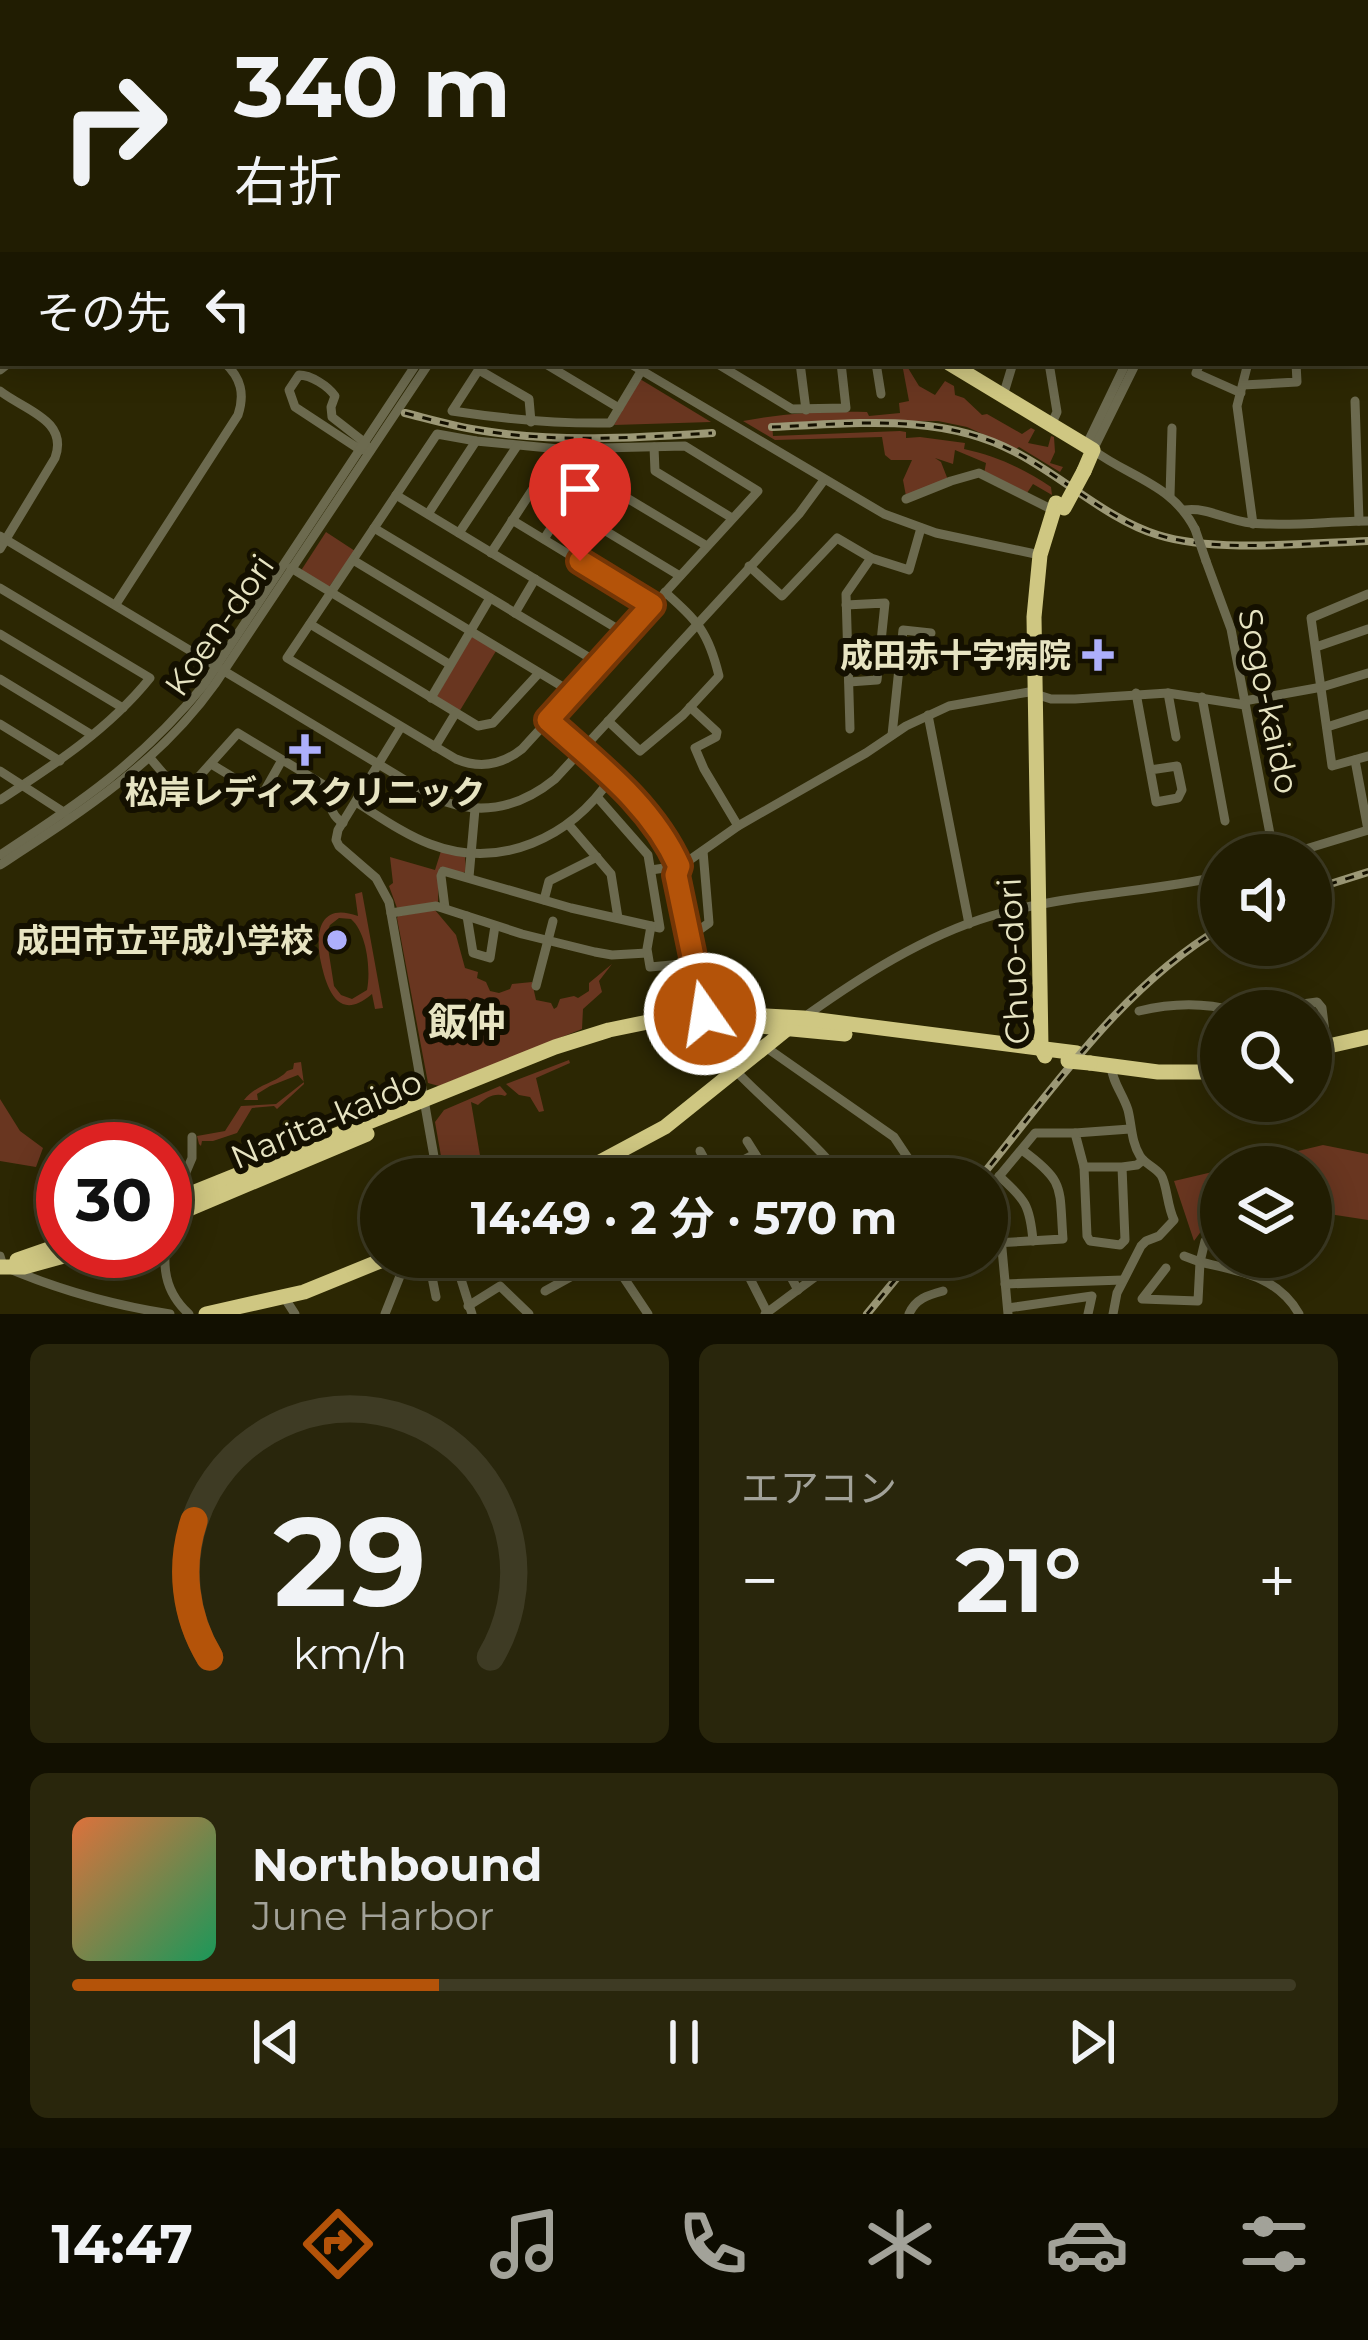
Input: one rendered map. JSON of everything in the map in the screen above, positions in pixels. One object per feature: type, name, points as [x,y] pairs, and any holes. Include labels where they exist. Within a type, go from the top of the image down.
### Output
[{"type":"highway","points":[[969,368],[1003,396],[1089,448]]},
{"type":"highway","name":"Chuo-dori","points":[[1040,695],[1034,617],[1040,555],[1058,507],[1089,448]]},
{"type":"highway","name":"Chuo-dori","points":[[1046,1052],[1040,695],[1045,581],[1058,507]]},
{"type":"highway","name":"Narita-kaido","points":[[192,1200],[555,1047],[653,1021],[705,1014],[1083,1058],[1200,1066]]},
{"type":"highway","points":[[610,1158],[665,1126],[796,1022]]},
{"type":"highway","name":"Narita-kaido","points":[[426,1104],[610,1040],[678,1027],[796,1022]]},
{"type":"highway","points":[[1332,1049],[1368,1037]]},
{"type":"highway","points":[[1332,1051],[1368,1047]]},
{"type":"highway","name":"Narita-kaido","points":[[1083,1058],[1158,1072],[1200,1069]]},
{"type":"highway","points":[[1,1263],[36,1252]]},
{"type":"highway","points":[[1,1263],[23,1268],[36,1264]]},
{"type":"highway","points":[[206,1314],[282,1303],[360,1270]]},
{"type":"street","points":[[116,604],[238,416],[241,389],[228,366]]},
{"type":"street","name":"Koen-dori","points":[[0,866],[105,795],[188,718],[415,366]]},
{"type":"street","name":"Koen-dori","points":[[0,855],[143,752],[180,714],[257,620],[364,447],[427,366]]},
{"type":"street","points":[[531,422],[529,400],[481,366],[452,411],[531,422],[610,423],[644,367],[884,514],[921,528],[1040,555]]},
{"type":"street","points":[[800,366],[806,410]]},
{"type":"street","points":[[734,368],[792,409],[806,410],[847,407],[841,366]]},
{"type":"street","points":[[876,366],[880,394]]},
{"type":"street","points":[[1003,396],[1012,366]]},
{"type":"street","points":[[1049,366],[1057,412],[1051,425]]},
{"type":"street","name":"Chuo-dori","points":[[1089,448],[1125,366]]},
{"type":"street","name":"Chuo-dori","points":[[1089,448],[1134,366]]},
{"type":"street","points":[[1199,366],[1196,373],[1242,389],[1298,382],[1296,366]]},
{"type":"street","points":[[1247,366],[1237,406],[1253,524]]},
{"type":"street","points":[[564,368],[619,408]]},
{"type":"street","points":[[299,375],[330,389],[332,417],[364,447],[295,407],[289,391],[299,375]]},
{"type":"street","points":[[0,392],[50,423],[59,446],[2,541],[116,604],[434,797],[475,809],[510,806],[555,779],[799,514],[824,480]]},
{"type":"street","points":[[1089,448],[1170,496],[1185,511],[1198,509],[1253,524],[1363,521],[1355,401]]},
{"type":"street","points":[[1170,496],[1172,428]]},
{"type":"street","points":[[437,434],[517,446],[685,446],[758,491],[515,755],[490,764],[465,763],[287,658],[437,434]]},
{"type":"street","points":[[428,514],[476,441]]},
{"type":"street","points":[[459,533],[517,446]]},
{"type":"street","points":[[654,447],[655,471],[732,518]]},
{"type":"street","points":[[491,553],[559,449]]},
{"type":"street","points":[[544,539],[602,449]]},
{"type":"street","points":[[906,499],[979,473],[1058,507]]},
{"type":"street","points":[[587,474],[707,546]]},
{"type":"street","points":[[396,495],[626,634]]},
{"type":"street","points":[[566,507],[680,576]]},
{"type":"street","name":"Sogo-kaido","points":[[1185,511],[1231,629],[1270,834]]},
{"type":"street","points":[[512,520],[652,605]]},
{"type":"street","points":[[374,528],[600,664]]},
{"type":"street","points":[[749,566],[782,596],[837,538],[909,570],[921,528]]},
{"type":"street","points":[[850,728],[846,594],[871,557]]},
{"type":"street","points":[[353,560],[573,693]]},
{"type":"street","points":[[291,568],[449,664]]},
{"type":"street","points":[[515,613],[535,580]]},
{"type":"street","points":[[0,588],[150,678],[92,735],[0,800]]},
{"type":"street","points":[[608,721],[640,751],[718,676],[710,642],[698,622],[665,592]]},
{"type":"street","points":[[1368,594],[1311,617],[1332,766],[1368,756]]},
{"type":"street","points":[[431,698],[490,598]]},
{"type":"street","points":[[846,605],[885,603],[877,680],[849,682]]},
{"type":"street","points":[[310,624],[475,725],[490,725],[539,673]]},
{"type":"street","points":[[1316,647],[1368,629]]},
{"type":"street","points":[[892,735],[903,630],[931,633]]},
{"type":"street","points":[[0,634],[123,708]]},
{"type":"street","points":[[651,870],[679,866],[738,826],[949,706],[1029,692],[1075,699],[1168,692],[1244,703],[1368,673]]},
{"type":"street","points":[[0,679],[92,735]]},
{"type":"street","points":[[1168,692],[1176,737]]},
{"type":"street","points":[[1136,693],[1150,770],[1156,802],[1178,798],[1182,790],[1178,766],[1150,770]]},
{"type":"street","points":[[1202,697],[1225,821]]},
{"type":"street","points":[[690,707],[717,731],[695,748],[738,826]]},
{"type":"street","points":[[435,747],[455,714]]},
{"type":"street","points":[[928,715],[969,923]]},
{"type":"street","points":[[1327,727],[1368,715]]},
{"type":"street","points":[[548,720],[658,826],[679,866],[676,875],[705,1014]]},
{"type":"street","points":[[0,724],[60,761]]},
{"type":"street","points":[[401,727],[337,833],[337,843],[381,885],[391,913],[435,1158]]},
{"type":"street","points":[[149,758],[172,785],[188,787],[238,733],[326,786],[329,806],[343,823]]},
{"type":"street","points":[[211,764],[259,793],[282,760]]},
{"type":"street","points":[[1332,841],[1368,830],[1355,760]]},
{"type":"street","points":[[0,771],[64,813]]},
{"type":"street","points":[[356,802],[425,842],[471,854],[521,848],[548,838],[598,798],[611,778]]},
{"type":"street","points":[[445,908],[443,871],[660,928],[648,855],[598,798]]},
{"type":"street","points":[[469,877],[475,809]]},
{"type":"street","points":[[569,824],[611,874],[618,918]]},
{"type":"street","points":[[688,937],[709,923],[704,851]]},
{"type":"street","points":[[544,900],[549,881],[597,857]]},
{"type":"street","points":[[796,1022],[835,994],[969,923],[1043,905],[1200,879]]},
{"type":"street","points":[[391,913],[436,906],[612,955],[647,953]]},
{"type":"street","points":[[467,916],[473,953],[490,958],[495,926]]},
{"type":"street","points":[[536,986],[554,920]]},
{"type":"street","points":[[651,926],[650,967],[693,963]]},
{"type":"street","points":[[1139,1011],[1200,1005]]},
{"type":"street","points":[[764,1046],[894,1137],[908,1158]]},
{"type":"street","points":[[1111,1066],[1130,1129],[1143,1160],[1164,1180],[1174,1220],[1141,1246],[1117,1293],[1113,1314]]},
{"type":"street","points":[[735,1070],[826,1158]]},
{"type":"street","points":[[1008,1166],[1035,1133],[1130,1129]]},
{"type":"street","points":[[1075,1132],[1084,1167],[1090,1241],[1120,1244],[1125,1240],[1122,1167]]},
{"type":"street","points":[[747,1141],[758,1158]]},
{"type":"street","points":[[1008,1243],[1063,1239],[1055,1178],[1022,1150]]},
{"type":"street","points":[[700,1151],[712,1173],[755,1154]]},
{"type":"street","points":[[1084,1167],[1122,1167],[1143,1160]]},
{"type":"street","points":[[1008,1184],[1030,1210],[1033,1241]]},
{"type":"street","points":[[1166,1268],[1142,1299],[1198,1301],[1200,1262],[1184,1256]]},
{"type":"street","points":[[1,1263],[39,1282],[170,1314]]},
{"type":"street","points":[[166,1278],[174,1298],[190,1314]]},
{"type":"street","points":[[385,1314],[399,1278]]},
{"type":"street","points":[[432,1278],[436,1298]]},
{"type":"street","points":[[460,1278],[470,1310],[500,1286],[529,1314]]},
{"type":"street","points":[[545,1292],[569,1278]]},
{"type":"street","points":[[624,1278],[648,1314]]},
{"type":"street","points":[[750,1278],[766,1313],[813,1278]]},
{"type":"street","points":[[791,1278],[797,1290]]},
{"type":"street","points":[[1004,1278],[1008,1311],[1092,1297],[1088,1314]]},
{"type":"street","points":[[1261,1278],[1287,1295],[1299,1314]]},
{"type":"street","points":[[1005,1284],[1123,1280]]},
{"type":"street","points":[[909,1314],[915,1303],[943,1291]]},
{"type":"street","points":[[282,1303],[296,1314]]},
{"type":"shaded area","points":[[908,368],[919,386],[935,395],[945,381],[982,415],[1022,434],[1035,430],[1028,443],[1048,447],[1054,437],[1050,463],[1063,467],[1060,472],[1019,447],[938,421],[772,423],[773,436],[900,431],[906,432],[906,438],[965,443],[964,449],[1041,480],[1051,487],[1052,495],[1033,484],[1027,493],[984,474],[986,463],[955,450],[953,464],[935,458],[948,480],[906,496],[903,480],[912,460],[891,460],[885,455],[882,437],[775,440],[743,421],[820,412],[900,413],[899,403],[909,401],[903,369]]},
{"type":"shaded area","points":[[640,379],[711,422],[614,425]]},
{"type":"shaded area","points":[[326,532],[355,551],[329,587],[302,569]]},
{"type":"shaded area","points":[[471,635],[496,651],[459,712],[436,698]]},
{"type":"shaded area","points":[[441,851],[465,856],[466,871],[439,868],[438,903],[397,908],[389,886],[393,883],[390,857],[435,870]]},
{"type":"shaded area","points":[[362,892],[383,1008],[375,1009],[372,994],[350,1005],[342,1003],[330,990],[323,969],[319,947],[324,920],[337,913],[358,916],[355,894]],"holes":[[[339,918],[351,919],[364,942],[368,972],[367,990],[352,999],[334,986],[326,935]]]},
{"type":"shaded area","points":[[435,910],[456,935],[465,968],[478,972],[477,978],[490,991],[499,993],[512,984],[532,982],[536,1000],[551,1003],[554,1009],[560,999],[578,998],[589,991],[589,983],[612,964],[599,981],[602,992],[583,1009],[582,1029],[439,1086],[428,1083],[397,918]]},
{"type":"shaded area","points":[[569,1060],[536,1078],[544,1111],[539,1112],[530,1097],[506,1084]]},
{"type":"shaded area","points":[[301,1062],[304,1082],[298,1075],[257,1094],[258,1100],[244,1100],[293,1069],[294,1063]]},
{"type":"shaded area","points":[[304,1082],[277,1109],[252,1108],[237,1133],[199,1144],[197,1136],[225,1131],[241,1106],[276,1104]]},
{"type":"shaded area","points":[[500,1086],[507,1094],[490,1096],[478,1105],[471,1102],[480,1158],[441,1158],[435,1122],[444,1110]]},
{"type":"shaded area","points":[[0,1099],[20,1131],[36,1143],[36,1167],[0,1161]]},
{"type":"shaded area","points":[[1332,1147],[1368,1154],[1368,1220],[1332,1214]]},
{"type":"shaded area","points":[[1200,1175],[1200,1233],[1194,1241],[1174,1181]]},
{"type":"railway","points":[[405,413],[536,437],[712,433]]},
{"type":"railway","points":[[772,427],[896,423],[986,439],[1139,528],[1181,541],[1262,546],[1368,541]]},
{"type":"railway","points":[[1332,883],[1368,872]]},
{"type":"railway","points":[[996,1158],[1120,1010],[1200,942]]},
{"type":"railway","points":[[867,1314],[897,1278]]},
{"type":"place","name":"成田赤十字病院","points":[[1098,655]]},
{"type":"place","name":"松岸レディスクリニック","points":[[305,750]]},
{"type":"place","name":"成田市立平成小学校","points":[[337,940]]},
{"type":"district","name":"飯仲","points":[[467,1022]]},
{"type":"route","points":[[580,561],[652,605],[548,720],[636,800],[668,840],[679,866],[676,875],[705,1014]]}]
